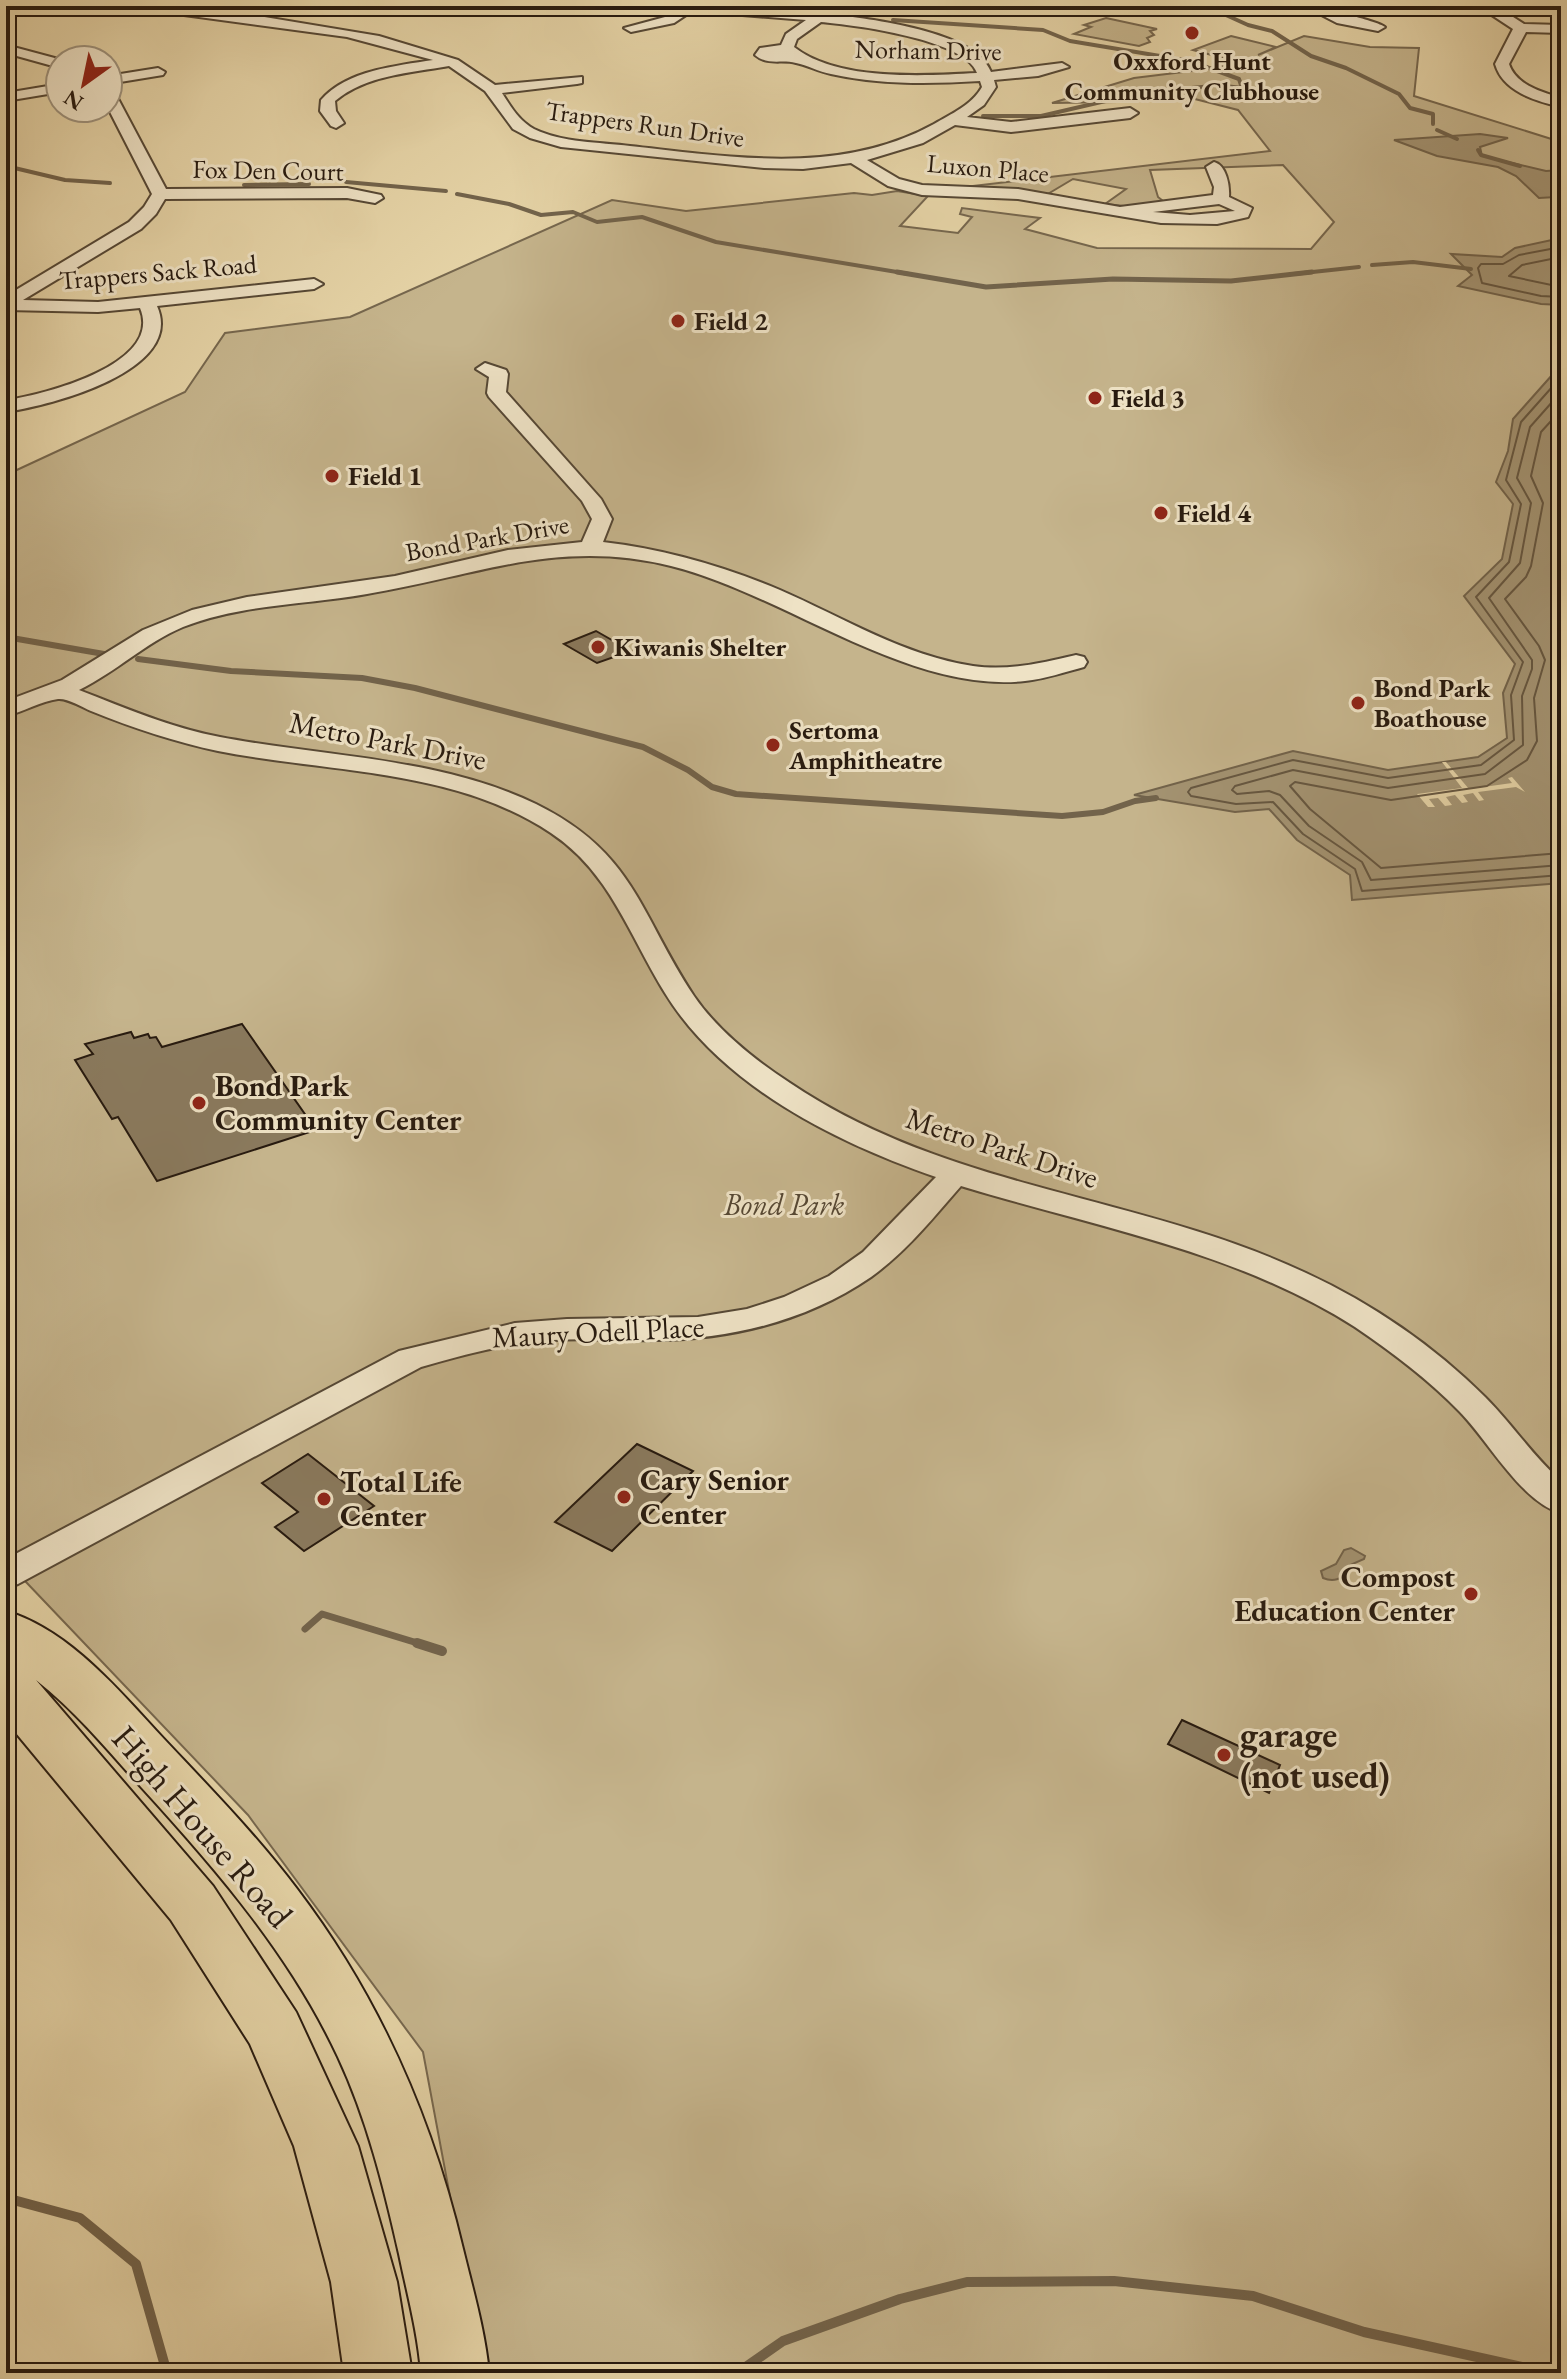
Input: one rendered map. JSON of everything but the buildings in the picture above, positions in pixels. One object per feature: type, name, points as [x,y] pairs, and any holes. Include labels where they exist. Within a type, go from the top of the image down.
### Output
[{"type":"main road","name":"High House Road","points":[[6,1631],[67,1674],[186,1798],[262,1883],[304,1943],[368,2054],[394,2122],[418,2193],[453,2351],[455,2373]]},
{"type":"main road","name":"High House Road","points":[[6,1676],[22,1702],[192,1903],[274,2030],[326,2146],[364,2282],[378,2373]]},
{"type":"street","name":"Trappers Run Drive","points":[[147,6],[360,37],[450,61],[492,90],[515,124],[558,141],[748,163],[836,161],[851,151]]},
{"type":"street","points":[[670,6],[899,28],[941,39],[976,57],[990,76],[984,96],[920,141],[873,156],[851,151]]},
{"type":"street","name":"Norham Drive","points":[[834,6],[791,37],[791,53],[816,67],[863,75],[1029,75],[1062,67]]},
{"type":"street","points":[[1311,6],[1342,20],[1378,27]]},
{"type":"street","points":[[1485,6],[1505,15],[1520,28],[1561,29]]},
{"type":"street","points":[[631,28],[669,20],[690,7]]},
{"type":"street","points":[[1520,28],[1501,66],[1506,75],[1524,89],[1561,103]]},
{"type":"street","points":[[6,49],[44,60]]},
{"type":"street","points":[[336,123],[328,111],[328,100],[347,85],[450,61]]},
{"type":"street","points":[[124,77],[158,72]]},
{"type":"street","points":[[492,90],[577,80]]},
{"type":"street","points":[[6,97],[44,91]]},
{"type":"street","points":[[952,120],[1011,127],[1130,113]]},
{"type":"street","points":[[6,305],[29,286],[149,215],[160,194],[124,124]]},
{"type":"street","points":[[821,145],[836,161]]},
{"type":"street","name":"Luxon Place","points":[[851,151],[886,179],[913,188],[1023,195],[1124,211],[1179,219],[1222,219],[1242,214],[1244,208],[1221,199],[1124,211]]},
{"type":"street","name":"Luxon Place","points":[[1214,167],[1222,187],[1221,199]]},
{"type":"street","name":"Fox Den Court","points":[[160,194],[347,193],[375,198]]},
{"type":"street","name":"Trappers Sack Road","points":[[6,305],[80,308],[314,284]]},
{"type":"street","points":[[6,406],[46,400],[78,390],[126,360],[144,344],[152,330],[153,316],[147,303]]},
{"type":"street","points":[[485,369],[499,374],[496,393],[591,499],[602,519],[590,548]]},
{"type":"street","name":"Bond Park Drive","points":[[6,709],[60,690],[164,627],[191,617],[234,607],[367,588],[518,556],[590,548],[652,556],[710,570],[817,617],[958,671],[1008,676],[1050,670],[1076,662]]},
{"type":"street","name":"Metro Park Drive","points":[[60,690],[146,723],[215,743],[415,775],[470,788],[520,806],[557,825],[591,849],[620,882],[681,998],[705,1027],[733,1053],[813,1111],[888,1148],[955,1174],[1193,1241],[1296,1281],[1381,1330],[1466,1398],[1498,1431],[1523,1464],[1561,1501]]},
{"type":"street","name":"Maury Odell Place","points":[[6,1575],[410,1359],[477,1338],[537,1331],[674,1329],[731,1324],[811,1299],[862,1268],[898,1238],[955,1174]]},
{"type":"green space","points":[[1106,18],[1157,29],[1150,31],[1154,35],[1147,38],[1150,42],[1139,46],[1074,34],[1091,27],[1084,25]]},
{"type":"green space","name":"Bond Park","points":[[1231,36],[1276,47],[1258,55],[1304,36],[1370,47],[1419,48],[1414,96],[1561,142],[1561,2373],[483,2373],[423,2052],[248,1815],[6,1561],[6,475],[185,392],[225,333],[350,317],[612,200],[686,211],[897,191],[928,196],[900,226],[958,233],[972,217],[960,214],[962,208],[1040,218],[1025,229],[1097,248],[1311,249],[1334,222],[1283,165],[1150,170],[1158,197],[1163,201],[1133,207],[1105,204],[1126,189],[1073,179],[1046,195],[947,189],[1270,151],[1238,110],[1183,96],[1147,93],[1118,102],[1052,103],[1134,78],[1216,68],[1238,62],[1193,50]]},
{"type":"water","points":[[1480,134],[1508,138],[1480,147],[1482,156],[1546,171],[1561,170],[1561,207],[1556,197],[1539,198],[1516,176],[1498,167],[1437,156],[1394,140]]},
{"type":"water","points":[[1561,238],[1561,305],[1541,304],[1458,286],[1472,275],[1451,254],[1502,257],[1515,248]]},
{"type":"water","points":[[1561,365],[1561,883],[1352,900],[1350,875],[1297,840],[1269,809],[1235,812],[1134,795],[1293,751],[1388,770],[1478,757],[1507,738],[1503,693],[1515,664],[1464,596],[1502,559],[1513,504],[1496,482],[1508,451],[1513,419]]},
{"type":"water","points":[[1351,1548],[1365,1556],[1364,1559],[1350,1565],[1351,1571],[1341,1578],[1323,1578],[1321,1571],[1336,1564],[1344,1550]]},
{"type":"pier","points":[[1442,762],[1446,762],[1469,789],[1512,783],[1508,778],[1512,777],[1525,792],[1516,787],[1478,792],[1484,800],[1479,801],[1473,793],[1463,795],[1468,802],[1462,803],[1455,795],[1446,797],[1452,805],[1445,806],[1438,798],[1429,799],[1435,807],[1428,807],[1417,794],[1462,788]]},
{"type":"waterway","points":[[1206,6],[1248,25],[1272,31],[1311,56],[1346,68],[1399,94],[1410,108],[1433,114],[1433,124]]},
{"type":"waterway","points":[[893,20],[1043,30],[1070,41],[1190,61],[1239,79],[1242,88]]},
{"type":"waterway","points":[[983,116],[1041,116],[1140,93],[1212,86]]},
{"type":"waterway","points":[[1225,86],[1242,88]]},
{"type":"waterway","points":[[1242,88],[1304,99]]},
{"type":"waterway","points":[[1437,130],[1457,139]]},
{"type":"waterway","points":[[1478,150],[1481,155],[1520,166]]},
{"type":"waterway","points":[[6,166],[65,180],[110,183]]},
{"type":"waterway","points":[[346,182],[446,191]]},
{"type":"waterway","points":[[244,185],[309,184]]},
{"type":"waterway","points":[[457,194],[509,204],[541,215],[573,212],[597,222],[642,217],[716,242],[901,273]]},
{"type":"waterway","points":[[1372,265],[1413,262],[1471,269]]},
{"type":"waterway","points":[[1294,274],[1359,267]]},
{"type":"waterway","points":[[1294,274],[1312,272]]},
{"type":"waterway","points":[[901,273],[909,274]]},
{"type":"waterway","points":[[901,273],[986,287],[1113,279],[1231,281],[1294,274]]},
{"type":"waterway","points":[[6,637],[104,654]]},
{"type":"waterway","points":[[138,659],[231,671],[362,678],[415,688],[643,747],[688,770],[712,787],[736,794],[1062,816],[1103,812],[1135,801],[1156,798]]},
{"type":"waterway","points":[[305,1629],[322,1614],[424,1645]]},
{"type":"waterway","points":[[417,1643],[442,1651]]},
{"type":"waterway","points":[[6,2198],[80,2218],[136,2264],[167,2373]]},
{"type":"waterway","points":[[737,2373],[783,2341],[900,2299],[967,2282],[1114,2281],[1253,2296],[1364,2332],[1549,2373]]},
{"type":"place","name":"Oxxford Hunt Community Clubhouse","points":[[1192,33]]},
{"type":"place","name":"Field 2","points":[[678,321]]},
{"type":"place","name":"Field 3","points":[[1095,398]]},
{"type":"place","name":"Field 1","points":[[332,476]]},
{"type":"place","name":"Field 4","points":[[1161,513]]},
{"type":"place","name":"Kiwanis Shelter","points":[[598,647]]},
{"type":"place","name":"Bond Park Boathouse","points":[[1358,703]]},
{"type":"place","name":"Sertoma Amphitheatre","points":[[773,745]]},
{"type":"place","name":"Bond Park Community Center","points":[[199,1103]]},
{"type":"place","name":"Cary Senior Center","points":[[624,1497]]},
{"type":"place","name":"Total Life Center","points":[[324,1499]]},
{"type":"place","name":"Compost Education Center","points":[[1471,1594]]},
{"type":"place","name":"garage (not used)","points":[[1224,1755]]}]
